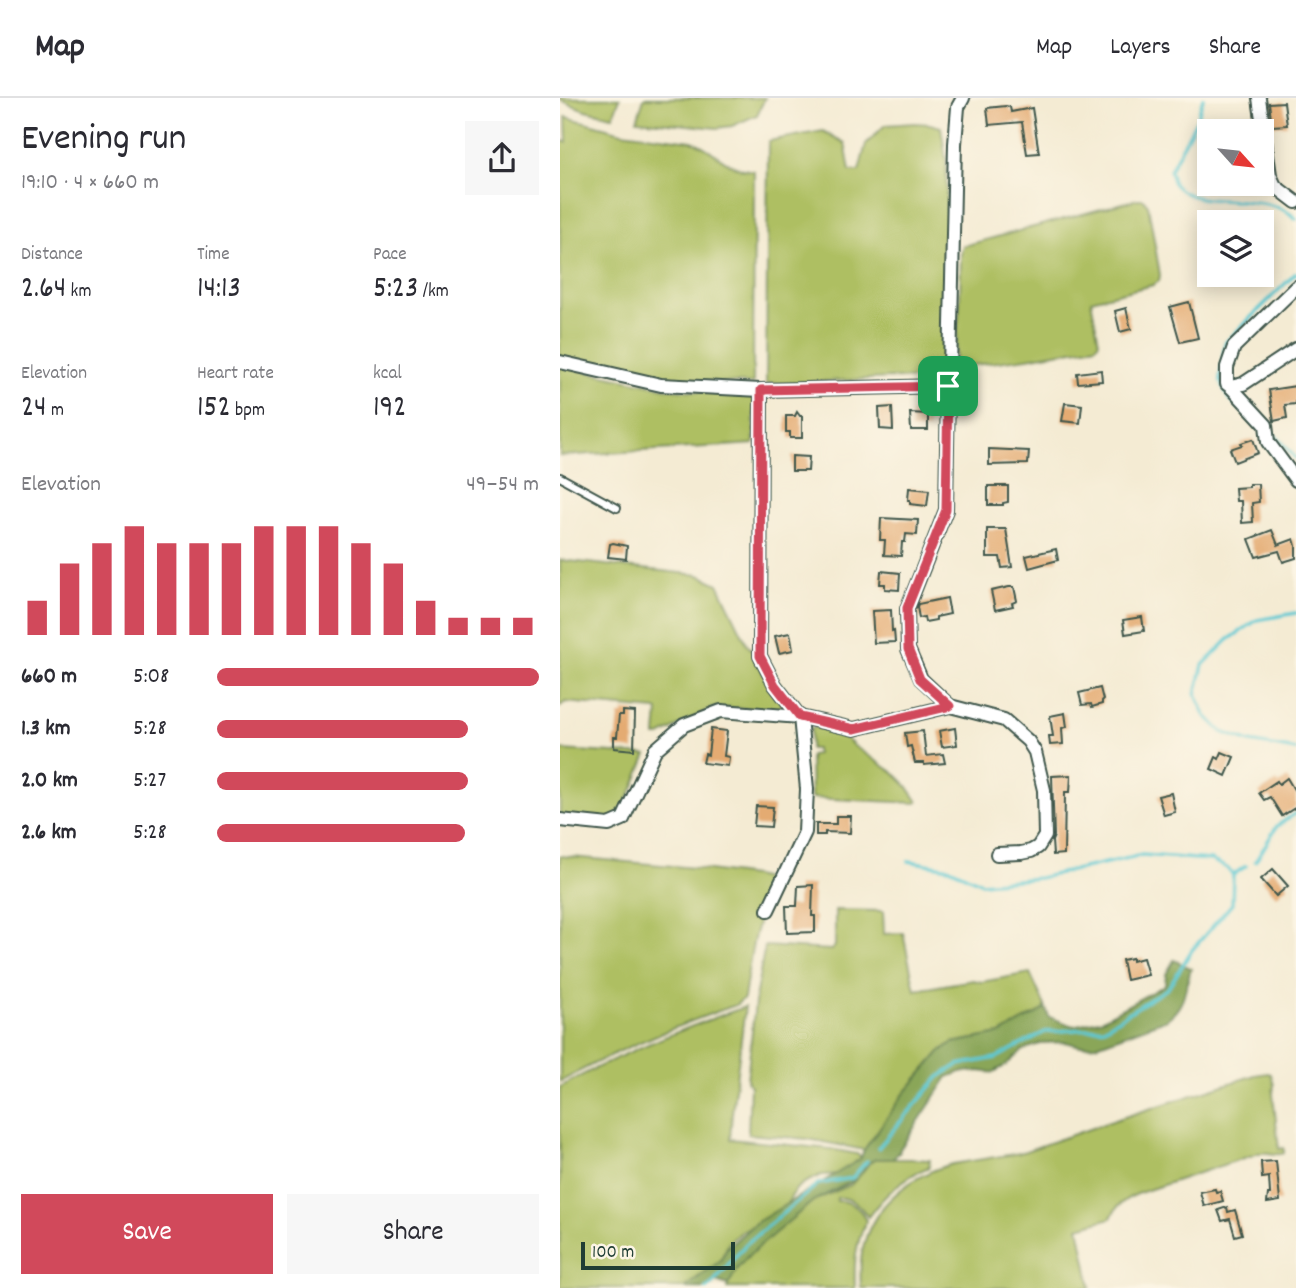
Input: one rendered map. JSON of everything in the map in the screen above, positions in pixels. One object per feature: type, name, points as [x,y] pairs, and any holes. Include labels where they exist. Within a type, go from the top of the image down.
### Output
[{"type":"street","points":[[963,98],[958,107],[955,144],[946,510],[907,608],[908,649],[920,679],[950,706],[1004,720],[1028,741],[1035,752],[1044,790],[1045,836],[1038,847],[1031,851],[997,854]]},
{"type":"street","points":[[1259,98],[1270,175],[1275,186],[1296,202]]},
{"type":"street","points":[[1296,286],[1234,346],[1227,367],[1227,384],[1266,431],[1268,442],[1296,480]]},
{"type":"street","points":[[1231,387],[1243,384],[1296,349]]},
{"type":"street","points":[[560,362],[661,384],[761,390],[948,386]]},
{"type":"street","points":[[761,390],[760,656],[775,685],[800,717],[807,789],[805,832],[768,910]]},
{"type":"street","points":[[560,820],[609,825],[623,819],[654,750],[684,725],[721,711],[800,717],[854,729],[950,706]]},
{"type":"lane","points":[[560,477],[617,508]]},
{"type":"green space","points":[[560,98],[620,98],[613,116],[585,110]]},
{"type":"green space","points":[[644,98],[765,98],[757,115],[732,126],[717,128],[637,120]]},
{"type":"green space","points":[[566,117],[622,132],[692,141],[727,163],[754,171],[753,384],[679,380],[560,357],[560,141],[567,142]]},
{"type":"green space","points":[[915,123],[941,127],[946,160],[948,279],[942,361],[936,371],[916,379],[766,384],[768,141],[823,131],[845,143],[850,171],[859,171],[866,144],[885,125]]},
{"type":"green space","points":[[1143,199],[1148,205],[1159,281],[1153,285],[1091,300],[1099,342],[1096,346],[1027,358],[960,367],[956,365],[963,246]]},
{"type":"green space","points":[[560,366],[671,389],[754,396],[754,444],[560,456]]},
{"type":"green space","points":[[560,560],[699,575],[718,584],[748,646],[753,650],[782,706],[779,709],[712,708],[660,736],[656,736],[656,710],[565,702],[560,707]]},
{"type":"green space","points":[[811,728],[839,732],[854,746],[894,773],[918,802],[811,798],[810,755],[816,754],[816,749],[810,749]]},
{"type":"green space","points":[[560,750],[647,755],[621,810],[609,820],[592,821],[560,818]]},
{"type":"green space","points":[[560,856],[695,868],[753,876],[774,885],[757,926],[744,998],[736,1005],[624,1049],[560,1082]]},
{"type":"green space","points":[[835,910],[883,911],[884,934],[903,933],[915,990],[1030,973],[1045,1006],[1043,1010],[1000,1034],[952,1043],[940,1052],[903,1095],[864,1150],[808,1139],[748,1134],[750,1086],[747,1080],[756,993],[765,946],[831,950],[835,946]]},
{"type":"green space","points":[[1174,960],[1192,969],[1181,1004],[1167,1019],[1097,1045],[1042,1043],[1023,1050],[1005,1066],[992,1073],[961,1072],[948,1077],[893,1159],[875,1159],[857,1179],[813,1201],[750,1254],[728,1285],[716,1281],[708,1288],[684,1288],[720,1261],[727,1248],[754,1224],[860,1159],[903,1095],[940,1052],[952,1043],[1000,1034],[1043,1010],[1045,1006],[1049,1017],[1073,1026],[1103,1019],[1165,985],[1166,974]]},
{"type":"green space","points":[[745,1007],[730,1139],[830,1149],[857,1154],[860,1159],[838,1174],[821,1175],[804,1183],[796,1189],[786,1205],[739,1233],[729,1242],[720,1261],[684,1288],[560,1288],[560,1087],[651,1043]]},
{"type":"green space","points":[[1271,1074],[1274,1085],[1279,1149],[1284,1148],[1284,1153],[1259,1153],[1142,1192],[1121,1203],[1111,1218],[1079,1227],[1091,1288],[861,1288],[862,1255],[869,1229],[886,1203],[924,1175],[953,1164],[1020,1153],[1115,1120]]},
{"type":"green space","points":[[875,1159],[930,1160],[929,1167],[895,1188],[868,1217],[855,1203],[837,1198],[837,1201],[855,1206],[866,1221],[856,1254],[855,1288],[727,1288],[739,1266],[761,1244],[813,1201],[851,1185]]},
{"type":"building","points":[[1284,102],[1287,125],[1274,126],[1269,103]]},
{"type":"building","points":[[1010,107],[1011,112],[1032,108],[1039,153],[1027,154],[1022,122],[989,125],[987,108]]},
{"type":"building","points":[[1189,302],[1198,338],[1180,342],[1170,307]]},
{"type":"building","points":[[1126,308],[1131,329],[1120,332],[1115,311]]},
{"type":"building","points":[[1101,370],[1102,381],[1078,383],[1077,373]]},
{"type":"building","points":[[1296,386],[1296,404],[1285,405],[1287,418],[1274,421],[1269,390]]},
{"type":"building","points":[[1065,403],[1082,405],[1080,423],[1062,421]]},
{"type":"building","points":[[892,407],[893,430],[880,429],[879,408]]},
{"type":"building","points":[[797,412],[802,416],[802,438],[790,438],[790,432],[786,432],[786,416],[795,416]]},
{"type":"building","points":[[910,413],[928,414],[928,430],[911,430]]},
{"type":"building","points":[[1253,439],[1258,453],[1235,462],[1230,449]]},
{"type":"building","points":[[989,449],[1029,451],[1028,464],[989,465]]},
{"type":"building","points":[[792,456],[809,457],[808,471],[792,471]]},
{"type":"building","points":[[1249,484],[1258,484],[1259,502],[1252,503],[1253,522],[1242,523],[1241,501],[1236,501],[1235,488],[1249,487]]},
{"type":"building","points":[[988,486],[1008,486],[1008,502],[1003,505],[988,505]]},
{"type":"building","points":[[909,488],[929,490],[927,506],[910,504]]},
{"type":"building","points":[[881,518],[918,520],[917,535],[906,534],[905,542],[902,542],[901,556],[884,555],[885,540],[880,540]]},
{"type":"building","points":[[987,529],[1006,529],[1012,567],[1002,568],[1000,557],[987,557]]},
{"type":"building","points":[[1272,530],[1278,545],[1294,539],[1296,558],[1283,562],[1279,551],[1256,557],[1249,539]]},
{"type":"building","points":[[610,544],[627,546],[626,559],[608,557]]},
{"type":"building","points":[[1056,549],[1058,560],[1029,568],[1026,556]]},
{"type":"building","points":[[881,571],[900,573],[899,590],[885,589],[885,584],[880,584]]},
{"type":"building","points":[[1014,587],[1017,601],[1012,603],[1013,606],[995,610],[991,591]]},
{"type":"building","points":[[947,598],[950,614],[925,622],[924,617],[919,618],[918,604]]},
{"type":"building","points":[[891,610],[895,642],[874,643],[872,611]]},
{"type":"building","points":[[1142,617],[1144,631],[1125,634],[1123,620]]},
{"type":"building","points":[[790,633],[793,650],[779,653],[775,636]]},
{"type":"building","points":[[1100,688],[1102,704],[1092,707],[1091,704],[1082,705],[1079,693]]},
{"type":"building","points":[[623,711],[635,712],[634,750],[614,748],[619,715],[623,715]]},
{"type":"building","points":[[1065,713],[1067,727],[1062,728],[1063,744],[1050,745],[1049,736],[1053,736],[1050,716]]},
{"type":"building","points":[[955,728],[957,745],[942,747],[939,731]]},
{"type":"building","points":[[711,729],[727,731],[724,756],[729,757],[728,766],[703,763],[705,754],[708,755]]},
{"type":"building","points":[[923,731],[926,756],[943,754],[945,763],[915,763],[911,746],[907,747],[905,733]]},
{"type":"building","points":[[1222,752],[1234,757],[1226,776],[1211,769],[1216,757],[1219,759]]},
{"type":"building","points":[[1071,775],[1070,792],[1065,792],[1064,854],[1053,855],[1052,776]]},
{"type":"building","points":[[1287,778],[1296,793],[1296,807],[1282,816],[1270,797],[1264,800],[1259,793]]},
{"type":"building","points":[[1171,793],[1175,812],[1164,815],[1158,796]]},
{"type":"building","points":[[756,806],[773,807],[771,827],[754,826]]},
{"type":"building","points":[[836,816],[851,816],[850,833],[825,832],[825,835],[816,835],[816,824],[836,824]]},
{"type":"building","points":[[1273,869],[1288,886],[1276,896],[1261,879]]},
{"type":"building","points":[[813,885],[812,916],[815,916],[815,932],[787,933],[786,906],[797,906],[798,886]]},
{"type":"building","points":[[1132,958],[1132,961],[1143,958],[1148,975],[1126,980],[1122,960]]},
{"type":"building","points":[[1276,1161],[1280,1201],[1267,1203],[1270,1194],[1269,1177],[1262,1178],[1261,1162]]},
{"type":"building","points":[[1215,1189],[1216,1192],[1220,1191],[1223,1201],[1204,1206],[1200,1192]]},
{"type":"building","points":[[1227,1207],[1228,1212],[1235,1210],[1242,1234],[1235,1236],[1230,1219],[1222,1221],[1218,1210]]},
{"type":"waterway","points":[[1203,98],[1197,119],[1170,170],[1175,185],[1199,198],[1267,204],[1296,219]]},
{"type":"waterway","points":[[1251,417],[1229,399],[1220,379],[1225,343],[1296,273]]},
{"type":"waterway","points":[[1271,433],[1296,459]]},
{"type":"waterway","points":[[1296,613],[1257,620],[1228,640],[1203,665],[1196,694],[1205,715],[1222,732],[1250,742],[1296,750]]},
{"type":"waterway","points":[[1255,861],[1277,826],[1296,813]]},
{"type":"waterway","points":[[909,861],[950,868],[982,883],[1039,878],[1142,855],[1211,860],[1227,868],[1233,875]]},
{"type":"waterway","points":[[878,1148],[939,1077],[958,1065],[996,1058],[1045,1032],[1104,1028],[1168,988],[1192,950],[1232,904],[1233,875],[1246,866]]},
{"type":"waterway","points":[[706,1288],[746,1244],[818,1184],[852,1178],[867,1161]]},
{"type":"route","points":[[948,386],[946,510],[907,608],[908,649],[920,679],[950,706],[854,729],[800,717],[775,685],[760,656],[761,390],[948,386]]}]
